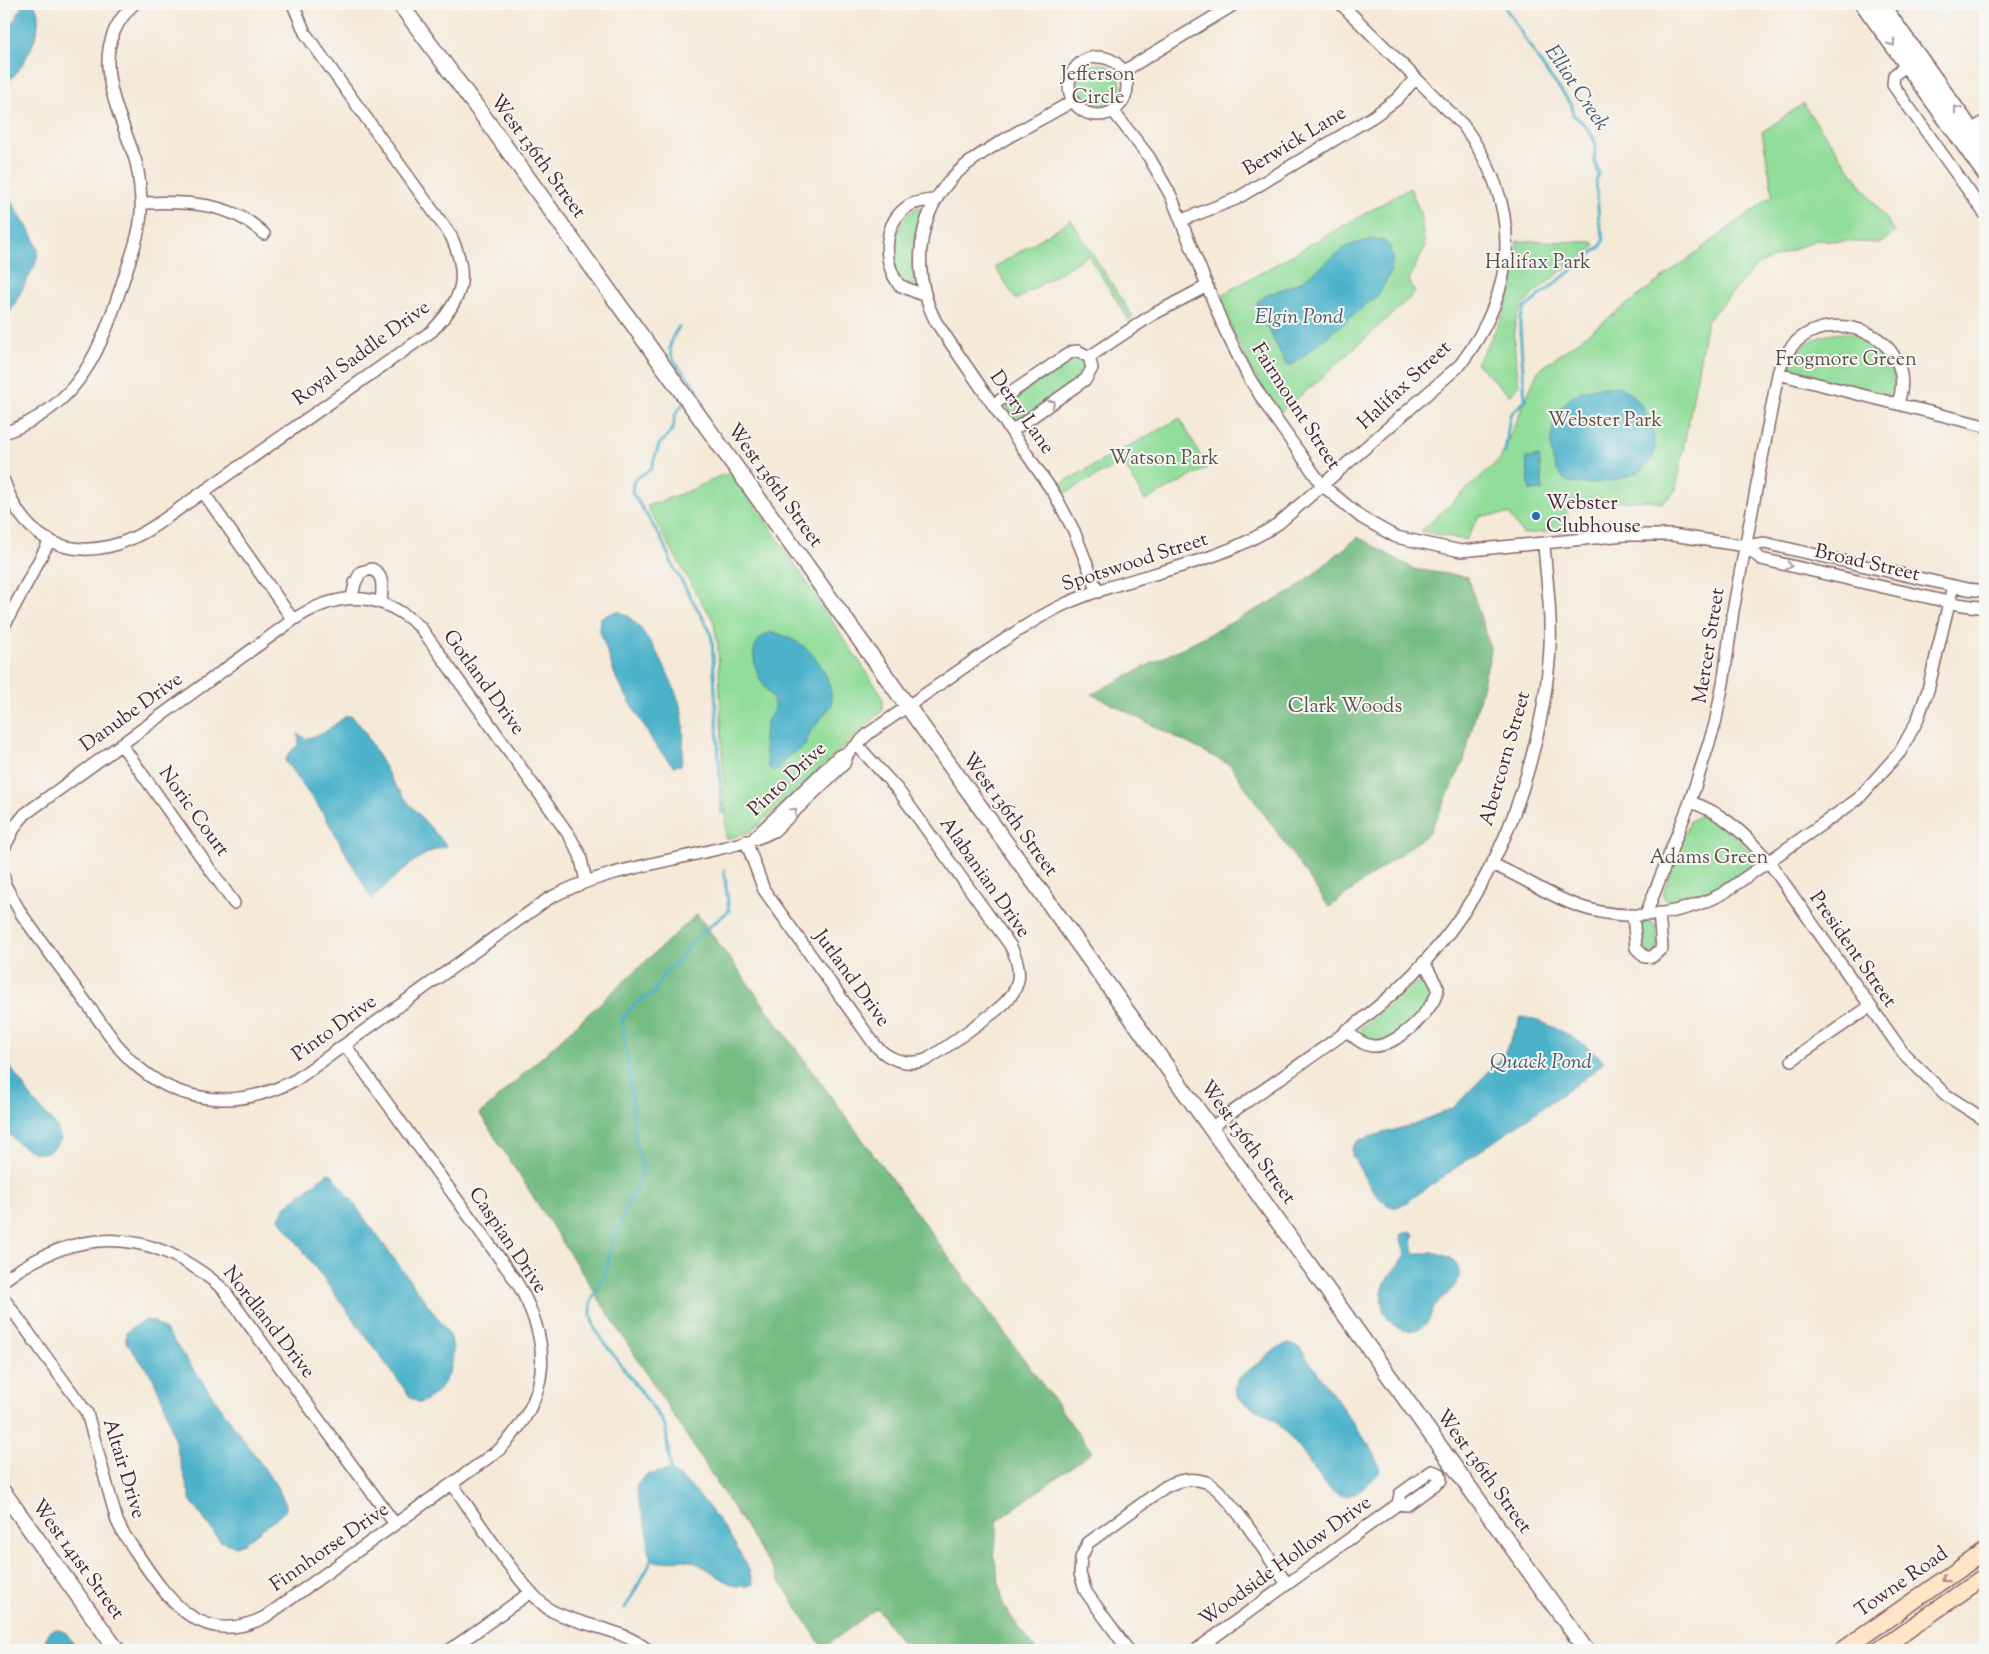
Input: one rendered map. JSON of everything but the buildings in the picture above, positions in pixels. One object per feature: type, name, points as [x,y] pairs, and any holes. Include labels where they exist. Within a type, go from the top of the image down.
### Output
[{"type":"main road","name":"Towne Road","points":[[1844,1650],[1985,1552]]},
{"type":"main road","name":"Towne Road","points":[[1879,1650],[1985,1576]]},
{"type":"street","points":[[4,433],[24,424],[54,405],[70,391],[91,363],[108,328],[134,249],[140,226],[142,203],[135,157],[114,102],[108,65],[115,31],[134,4]]},
{"type":"street","name":"Royal Saddle Drive","points":[[4,481],[11,503],[34,531],[50,540],[85,550],[115,546],[144,534],[432,331],[448,314],[458,299],[462,286],[462,268],[460,254],[451,236],[305,33],[293,4]]},
{"type":"street","name":"West 136th Street","points":[[400,4],[687,399],[1586,1650]]},
{"type":"street","points":[[1124,71],[1235,4]]},
{"type":"street","name":"Halifax Street","points":[[1322,485],[1460,364],[1483,332],[1493,313],[1504,272],[1506,230],[1500,198],[1493,176],[1484,157],[1463,125],[1341,4]]},
{"type":"street","points":[[1863,4],[1985,174]]},
{"type":"street","points":[[1881,4],[1985,149]]},
{"type":"street","points":[[1103,57],[1113,60],[1124,71],[1128,89],[1125,98],[1113,111],[1101,115],[1092,115],[1084,112],[1073,101],[1069,85],[1071,76],[1078,64],[1084,60],[1103,57]]},
{"type":"street","points":[[1907,65],[1892,77],[1893,85],[1985,214]]},
{"type":"street","name":"Berwick Lane","points":[[1182,220],[1236,199],[1374,116],[1397,99],[1416,78]]},
{"type":"street","name":"Derry Lane","points":[[1073,101],[964,167],[951,179],[937,199],[926,225],[920,255],[925,296],[943,334],[1012,431],[1064,512],[1098,592]]},
{"type":"street","name":"Fairmount Street","points":[[1113,111],[1149,157],[1162,178],[1182,220],[1207,286],[1248,376],[1322,485],[1362,518],[1396,536],[1416,543],[1461,551],[1544,544]]},
{"type":"street","points":[[1972,130],[1985,121]]},
{"type":"street","points":[[925,296],[899,285],[888,263],[887,246],[890,230],[899,215],[915,203],[937,199]]},
{"type":"street","points":[[142,203],[182,203],[216,207],[242,216],[264,234]]},
{"type":"street","points":[[1089,357],[1152,315],[1207,286]]},
{"type":"street","name":"Mercer Street","points":[[1646,914],[1709,748],[1720,702],[1733,611],[1782,359],[1803,336],[1825,327],[1850,326],[1872,335],[1890,353],[1901,374],[1902,387],[1898,403]]},
{"type":"street","points":[[993,405],[1070,352],[1078,351],[1089,357],[1092,368],[1086,379],[1012,431]]},
{"type":"street","points":[[1778,374],[1985,426]]},
{"type":"street","name":"Spotswood Street","points":[[907,707],[1016,632],[1064,605],[1144,577],[1192,565],[1247,543],[1279,523],[1322,485]]},
{"type":"street","points":[[203,492],[293,620]]},
{"type":"street","name":"Broad Street","points":[[1544,544],[1625,535],[1672,535],[1746,546],[1764,543],[1953,586],[1985,591]]},
{"type":"street","points":[[4,626],[50,540]]},
{"type":"street","name":"Abercorn Street","points":[[1211,1128],[1346,1030],[1398,988],[1424,962],[1455,923],[1492,864],[1522,787],[1545,698],[1550,620],[1544,544]]},
{"type":"street","name":"Broad Street","points":[[1746,546],[1760,559],[1949,602],[1985,608]]},
{"type":"street","points":[[352,598],[357,578],[364,570],[372,569],[380,577],[382,588],[380,602]]},
{"type":"street","points":[[1492,864],[1570,903],[1602,912],[1633,915],[1659,913],[1707,901],[1769,862],[1858,799],[1900,752],[1917,721],[1928,690],[1953,586]]},
{"type":"street","name":"Gotland Drive","points":[[293,620],[309,609],[332,600],[352,598],[380,602],[400,611],[420,628],[569,834],[580,856],[586,881]]},
{"type":"street","name":"Danube Drive","points":[[4,848],[16,825],[25,814],[293,620]]},
{"type":"street","name":"Pinto Drive","points":[[4,877],[5,885],[22,914],[136,1067],[160,1083],[184,1093],[205,1098],[250,1098],[268,1094],[297,1079],[548,899],[586,881],[765,836],[774,831],[844,764],[848,753],[870,733],[907,707]]},
{"type":"street","name":"Noric Court","points":[[121,744],[234,903]]},
{"type":"street","name":"Alabanian Drive","points":[[857,745],[898,790],[1010,945],[1019,963],[1018,979],[1008,1001],[967,1032]]},
{"type":"street","name":"President Street","points":[[1690,802],[1701,805],[1748,838],[1769,862],[1869,1007],[1915,1068],[1946,1095],[1985,1120]]},
{"type":"street","name":"Jutland Drive","points":[[750,839],[764,890],[881,1051],[894,1060],[918,1062],[933,1055],[967,1032]]},
{"type":"street","points":[[1633,915],[1636,948],[1645,957],[1652,957],[1659,954],[1663,942],[1659,913]]},
{"type":"street","points":[[1346,1030],[1366,1045],[1381,1046],[1395,1039],[1424,1015],[1434,1002],[1438,988],[1424,962]]},
{"type":"street","points":[[1792,1060],[1869,1007]]},
{"type":"street","name":"Caspian Drive","points":[[345,1045],[516,1281],[534,1315],[540,1335],[542,1352],[538,1386],[524,1420],[512,1437],[499,1450],[453,1485]]},
{"type":"street","name":"Nordland Drive","points":[[4,1280],[37,1258],[60,1249],[106,1240],[143,1244],[187,1261],[223,1289],[236,1304],[394,1524]]},
{"type":"street","name":"Altair Drive","points":[[4,1299],[87,1413],[117,1521],[123,1533],[177,1608],[205,1624],[223,1629]]},
{"type":"street","name":"Woodside Hollow Drive","points":[[1196,1650],[1398,1504],[1400,1494],[1424,1476],[1432,1471],[1440,1474],[1453,1464]]},
{"type":"street","points":[[1128,1650],[1086,1592],[1080,1574],[1082,1558],[1088,1543],[1165,1487],[1175,1482],[1195,1480],[1206,1482],[1223,1494],[1287,1584]]},
{"type":"street","points":[[453,1485],[531,1592],[542,1604],[552,1610],[616,1631],[648,1650]]},
{"type":"street","name":"Finnhorse Drive","points":[[223,1629],[240,1628],[265,1616],[394,1524],[453,1485]]},
{"type":"street","name":"West 141st Street","points":[[4,1493],[117,1650]]},
{"type":"street","points":[[450,1650],[531,1592]]},
{"type":"green space","name":"Jefferson Circle","points":[[1098,64],[1111,68],[1117,74],[1121,87],[1117,100],[1111,106],[1098,110],[1085,106],[1079,100],[1075,87],[1079,74],[1085,68]]},
{"type":"green space","name":"Webster Park","points":[[1803,104],[1895,232],[1881,243],[1816,240],[1757,265],[1707,321],[1676,489],[1671,496],[1661,503],[1651,500],[1566,504],[1568,530],[1523,534],[1509,514],[1479,516],[1466,540],[1421,531],[1500,459],[1538,371],[1773,195],[1762,132]]},
{"type":"green space","points":[[1410,188],[1420,212],[1425,247],[1409,280],[1415,293],[1318,381],[1278,414],[1249,366],[1218,297]]},
{"type":"green space","points":[[918,207],[923,210],[914,248],[916,286],[905,284],[896,273],[891,242],[907,215]]},
{"type":"green space","points":[[1071,220],[1133,317],[1129,320],[1088,255],[1016,300],[995,267]]},
{"type":"green space","name":"Halifax Park","points":[[1517,241],[1593,242],[1595,246],[1537,291],[1519,312],[1515,323],[1514,338],[1519,385],[1510,396],[1476,363],[1493,335],[1506,305],[1514,274]]},
{"type":"green space","name":"Frogmore Green","points":[[1845,333],[1868,341],[1877,347],[1887,359],[1894,381],[1893,388],[1889,394],[1883,395],[1793,372],[1790,364],[1794,356],[1805,344],[1820,337]]},
{"type":"green space","points":[[1079,357],[1086,363],[1087,373],[1018,422],[1010,419],[1006,412],[1009,402],[1072,358]]},
{"type":"green space","name":"Watson Park","points":[[1180,418],[1207,468],[1145,501],[1123,462],[1065,493],[1060,484]]},
{"type":"green space","points":[[734,474],[880,692],[883,700],[882,711],[768,817],[751,831],[726,840],[718,646],[713,619],[700,600],[647,506],[689,491],[722,475]]},
{"type":"green space","name":"Clark Woods","points":[[1358,537],[1414,569],[1468,577],[1491,651],[1464,761],[1429,833],[1329,907],[1230,765],[1092,694],[1293,591]]},
{"type":"green space","name":"Adams Green","points":[[1700,816],[1715,822],[1733,834],[1747,849],[1754,863],[1751,869],[1700,899],[1678,905],[1669,904],[1663,896],[1664,890],[1690,821]]},
{"type":"green space","points":[[697,914],[1092,1452],[998,1520],[994,1556],[1004,1607],[1036,1650],[907,1650],[877,1608],[823,1648],[480,1114]]},
{"type":"green space","points":[[1645,922],[1652,922],[1656,926],[1658,950],[1649,955],[1641,949],[1640,929]]},
{"type":"green space","points":[[1420,980],[1431,984],[1433,992],[1424,1010],[1388,1040],[1364,1041],[1358,1033],[1361,1028]]},
{"type":"water","points":[[23,4],[34,4],[38,13],[36,35],[18,70],[4,85],[4,30],[16,18]]},
{"type":"water","points":[[4,190],[33,236],[38,250],[36,263],[4,324]]},
{"type":"water","name":"Elgin Pond","points":[[1372,239],[1383,240],[1389,245],[1393,258],[1390,274],[1379,294],[1294,364],[1287,366],[1257,307],[1257,302],[1267,295],[1300,282],[1345,247]]},
{"type":"water","points":[[1619,386],[1631,394],[1646,412],[1655,442],[1655,451],[1652,459],[1632,475],[1592,483],[1581,484],[1567,481],[1556,469],[1551,450],[1552,430],[1559,411],[1565,403],[1581,392],[1595,388]]},
{"type":"water","points":[[1539,456],[1543,490],[1530,491],[1526,458]]},
{"type":"water","points":[[617,611],[628,616],[639,627],[659,657],[668,675],[683,719],[684,742],[681,765],[673,766],[655,745],[616,678],[599,628],[600,618]]},
{"type":"water","points":[[771,632],[796,642],[815,658],[827,679],[832,705],[810,732],[804,747],[787,758],[778,770],[772,771],[769,768],[764,740],[765,728],[774,705],[758,674],[754,660],[755,646],[758,641]]},
{"type":"water","points":[[346,716],[352,716],[363,729],[393,782],[407,801],[447,846],[436,849],[416,860],[372,899],[323,813],[285,761],[289,753],[299,744],[298,734],[306,739],[325,732]]},
{"type":"water","name":"Quack Pond","points":[[1521,1017],[1554,1027],[1566,1033],[1604,1061],[1595,1071],[1407,1202],[1395,1207],[1387,1204],[1364,1177],[1352,1155],[1352,1148],[1359,1140],[1415,1124],[1453,1108],[1502,1058]]},
{"type":"water","points":[[4,1058],[34,1101],[57,1127],[61,1139],[54,1148],[47,1152],[39,1153],[23,1147],[4,1127]]},
{"type":"water","points":[[328,1173],[332,1174],[450,1335],[453,1355],[448,1375],[437,1391],[420,1403],[411,1398],[279,1218],[286,1206]]},
{"type":"water","points":[[1411,1231],[1414,1234],[1412,1241],[1414,1253],[1437,1253],[1451,1258],[1457,1266],[1459,1279],[1452,1290],[1436,1305],[1425,1325],[1412,1330],[1403,1330],[1389,1320],[1384,1311],[1382,1292],[1385,1283],[1405,1255],[1400,1235]]},
{"type":"water","points":[[145,1320],[153,1321],[167,1332],[276,1485],[286,1504],[286,1510],[282,1514],[244,1543],[235,1546],[220,1541],[191,1501],[165,1406],[153,1378],[126,1342],[126,1332]]},
{"type":"water","points":[[1290,1343],[1300,1348],[1375,1454],[1380,1471],[1366,1486],[1354,1494],[1344,1496],[1334,1492],[1326,1485],[1300,1449],[1277,1423],[1247,1404],[1236,1393],[1239,1378],[1280,1346]]},
{"type":"water","points":[[666,1471],[676,1475],[689,1485],[703,1500],[742,1556],[750,1572],[753,1584],[745,1587],[737,1586],[694,1562],[681,1560],[659,1562],[652,1559],[648,1549],[647,1527],[639,1504],[637,1485],[646,1475]]},
{"type":"water","points":[[57,1629],[66,1633],[78,1650],[40,1650],[50,1631]]},
{"type":"waterway","name":"Elliot Creek","points":[[1503,4],[1545,70],[1572,105],[1573,115],[1582,122],[1592,135],[1596,145],[1594,159],[1599,174],[1596,181],[1599,221],[1604,239],[1601,246],[1525,308],[1520,318],[1525,400],[1510,415],[1505,452]]},
{"type":"waterway","points":[[679,327],[670,346],[671,353],[678,367],[697,389],[692,396]]},
{"type":"waterway","points":[[683,404],[675,415],[673,429],[659,445],[651,469],[634,480],[632,492],[661,538],[674,568],[709,629],[712,639],[722,813]]},
{"type":"waterway","points":[[671,1474],[666,1430],[661,1419],[595,1329],[591,1316],[591,1302],[606,1271],[613,1239],[643,1171],[634,1135],[633,1107],[622,1019],[635,1004],[654,993],[662,975],[674,965],[699,935],[729,911],[724,870]]},
{"type":"waterway","points":[[625,1608],[649,1566],[652,1553]]},
{"type":"place","name":"Webster Clubhouse","points":[[1536,516]]}]
